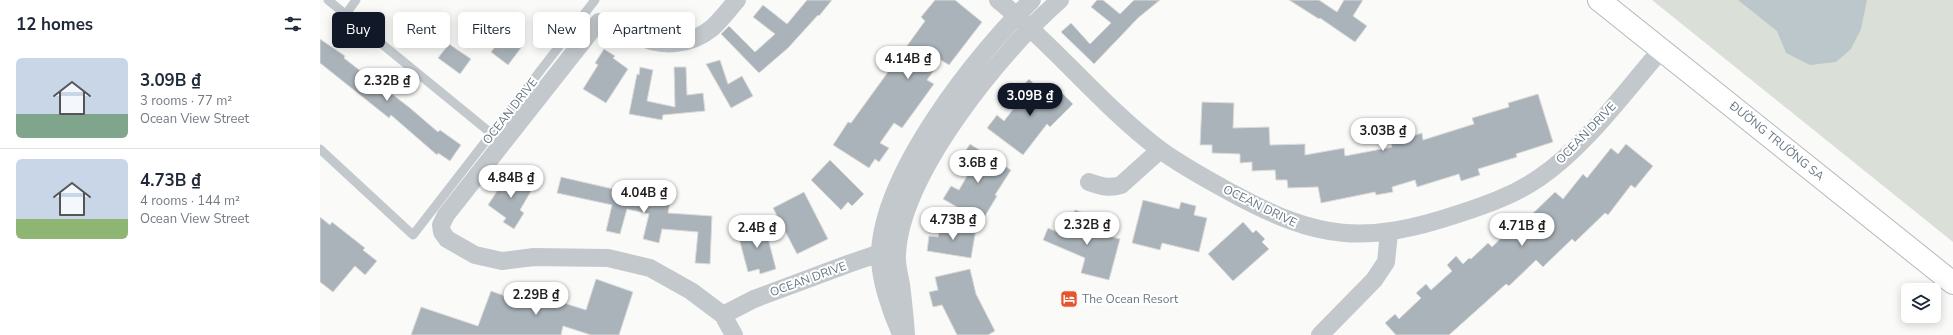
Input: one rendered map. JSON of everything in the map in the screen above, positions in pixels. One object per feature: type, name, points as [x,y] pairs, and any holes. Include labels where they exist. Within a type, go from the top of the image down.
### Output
[{"type":"main road","name":"ĐƯỜNG TRƯỜNG SA","points":[[1600,0],[1953,283]]},
{"type":"street","name":"OCEAN DRIVE","points":[[734,335],[723,315],[691,291],[650,268],[608,258],[534,257],[502,261],[475,255],[447,239],[442,232],[441,225],[446,215],[497,139],[543,92],[591,30],[599,22],[620,24],[633,34],[657,43],[681,42],[698,36],[713,27],[737,0]]},
{"type":"street","name":"OCEAN DRIVE","points":[[998,0],[1017,15],[1080,77],[1160,150],[1206,179],[1278,217],[1301,226],[1324,232],[1354,234],[1389,233],[1442,219],[1507,196],[1539,178],[1575,148],[1662,49]]},
{"type":"street","points":[[906,335],[888,254],[885,221],[902,173],[951,94],[1017,15],[1032,0]]},
{"type":"street","points":[[902,335],[892,312],[885,285],[888,254],[906,211],[938,148],[967,102],[1031,28],[1060,0]]},
{"type":"street","points":[[1089,182],[1104,187],[1113,188],[1121,184],[1160,150]]},
{"type":"street","points":[[1320,335],[1374,280],[1386,262],[1389,233]]},
{"type":"street","name":"OCEAN DRIVE","points":[[723,315],[754,299],[888,254]]},
{"type":"lane","points":[[328,0],[343,12]]},
{"type":"lane","points":[[347,12],[356,0]]},
{"type":"lane","name":"OCEAN DRIVE","points":[[320,149],[413,236],[497,139],[595,0]]},
{"type":"lane","points":[[385,46],[497,139]]},
{"type":"shaded area","points":[[1652,0],[1953,0],[1953,242]]},
{"type":"shaded area","points":[[1738,0],[1867,0],[1861,29],[1851,49],[1836,62],[1810,65],[1786,53],[1777,31]]},
{"type":"building","points":[[807,0],[832,0],[819,16],[818,15],[788,48],[759,73],[721,34],[729,26],[755,52],[775,34],[753,17],[763,5],[787,24]]},
{"type":"building","points":[[935,0],[955,0],[982,22],[949,65],[941,60],[927,80],[934,84],[902,128],[894,123],[880,143],[889,148],[879,162],[875,159],[869,168],[833,145],[848,122],[851,123],[925,21],[921,17]]},
{"type":"building","points":[[1097,0],[1103,0],[1120,14],[1134,0],[1160,0],[1138,18],[1094,64],[1061,32],[1071,23],[1090,44],[1111,23],[1091,7]]},
{"type":"building","points":[[1289,0],[1319,0],[1337,12],[1344,0],[1363,0],[1353,16],[1367,26],[1355,42],[1320,18],[1319,19]]},
{"type":"building","points":[[320,39],[345,56],[344,58],[410,108],[438,132],[440,130],[461,145],[450,161],[438,153],[437,155],[391,115],[389,118],[320,63]]},
{"type":"building","points":[[450,45],[471,59],[460,74],[438,58],[446,48],[450,48]]},
{"type":"building","points":[[494,48],[521,48],[508,65],[491,52]]},
{"type":"building","points":[[604,49],[615,56],[613,58],[628,69],[606,103],[583,89],[598,65],[595,63]]},
{"type":"building","points":[[720,60],[728,84],[742,76],[753,96],[731,108],[706,64]]},
{"type":"building","points":[[640,67],[653,70],[647,101],[675,107],[674,67],[686,67],[687,95],[703,93],[705,111],[663,115],[662,120],[629,114],[637,74],[639,75]]},
{"type":"building","points":[[1029,79],[1050,99],[1059,90],[1073,104],[1050,127],[1047,124],[1023,155],[987,128],[997,115],[1004,121],[1021,99],[1015,93]]},
{"type":"building","points":[[1538,94],[1553,142],[1516,154],[1517,157],[1478,169],[1480,175],[1461,181],[1459,174],[1417,187],[1415,180],[1392,187],[1393,192],[1376,195],[1375,192],[1321,203],[1318,187],[1288,188],[1287,180],[1276,180],[1275,170],[1252,171],[1252,162],[1240,163],[1240,154],[1212,153],[1212,145],[1200,145],[1202,102],[1234,103],[1233,128],[1269,127],[1270,145],[1305,144],[1305,155],[1344,148],[1345,156],[1392,147],[1391,143],[1422,133],[1423,140],[1474,124],[1472,118],[1509,107],[1508,103]]},
{"type":"building","points":[[970,144],[1011,170],[995,195],[997,196],[982,221],[943,199],[951,186],[959,190],[971,169],[959,161]]},
{"type":"building","points":[[1626,144],[1653,166],[1635,188],[1631,185],[1608,215],[1605,213],[1575,242],[1572,239],[1543,267],[1536,260],[1509,286],[1506,284],[1449,335],[1396,335],[1385,323],[1395,314],[1399,319],[1421,298],[1416,293],[1426,284],[1431,290],[1452,271],[1447,265],[1456,256],[1463,264],[1469,258],[1471,259],[1488,243],[1492,247],[1523,217],[1526,220],[1555,192],[1563,199],[1583,174],[1587,178],[1611,148],[1618,154]]},
{"type":"building","points":[[830,160],[864,194],[852,206],[848,202],[841,210],[811,180]]},
{"type":"building","points":[[510,171],[534,186],[520,210],[524,213],[514,229],[503,222],[506,218],[488,205]]},
{"type":"building","points":[[561,177],[670,202],[668,213],[712,216],[710,264],[695,263],[698,232],[662,229],[659,243],[643,239],[649,214],[627,209],[620,234],[606,231],[612,205],[557,193]]},
{"type":"building","points":[[804,192],[828,239],[797,254],[773,208]]},
{"type":"building","points":[[1143,200],[1179,209],[1181,202],[1196,206],[1194,215],[1207,218],[1199,252],[1162,243],[1160,250],[1132,243]]},
{"type":"building","points":[[1075,210],[1086,214],[1081,227],[1120,239],[1109,280],[1081,273],[1085,258],[1043,240],[1048,228],[1064,235]]},
{"type":"building","points":[[320,217],[330,225],[332,222],[365,248],[363,250],[377,261],[365,275],[355,266],[333,292],[320,282]]},
{"type":"building","points":[[1243,222],[1253,233],[1256,230],[1265,239],[1262,242],[1269,249],[1233,281],[1208,254]]},
{"type":"building","points":[[764,223],[776,269],[760,274],[759,269],[748,272],[737,231]]},
{"type":"building","points":[[941,224],[976,229],[971,258],[927,251],[929,236],[938,237]]},
{"type":"building","points":[[970,269],[976,294],[995,331],[988,335],[957,335],[942,305],[933,307],[929,292],[938,290],[935,277]]},
{"type":"building","points":[[596,279],[633,292],[619,335],[591,335],[563,326],[561,335],[411,335],[421,307],[478,326],[491,291],[531,305],[535,294],[586,310]]},
{"type":"place","name":"The Ocean Resort","points":[[1069,299]]}]
